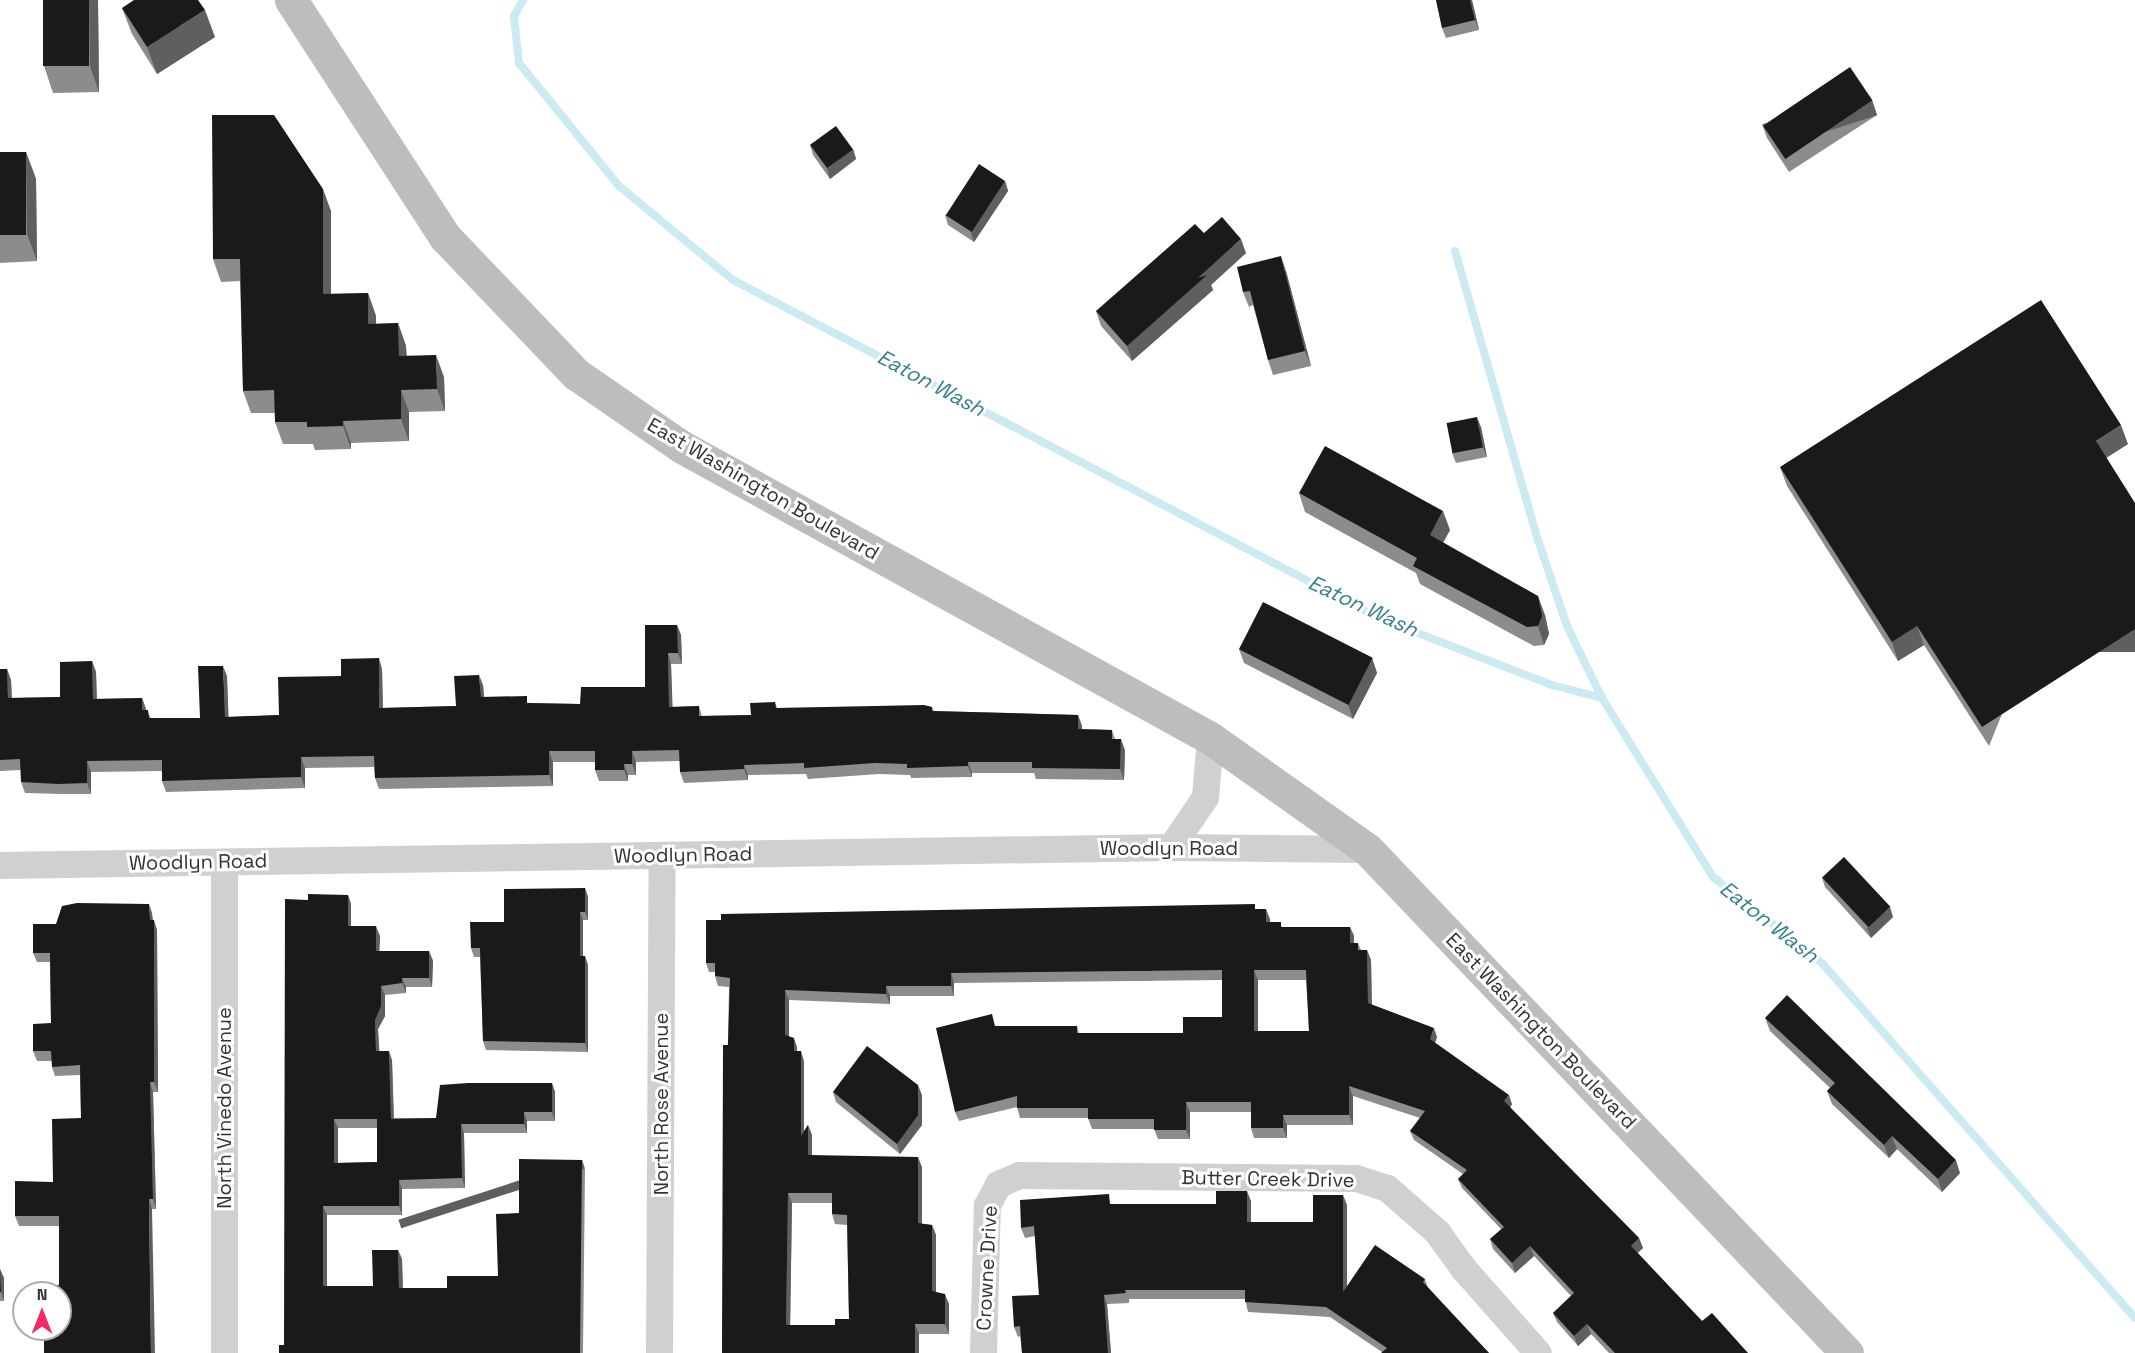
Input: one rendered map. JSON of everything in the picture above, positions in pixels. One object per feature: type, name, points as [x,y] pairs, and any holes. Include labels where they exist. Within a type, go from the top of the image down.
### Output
[{"type":"main road","name":"East Washington Boulevard","points":[[291,0],[445,237],[576,374],[682,447],[1210,738],[1367,849],[1847,1353]]},
{"type":"street","points":[[1171,847],[1205,797],[1210,738]]},
{"type":"street","name":"Woodlyn Road","points":[[0,865],[1171,847],[1367,849]]},
{"type":"street","name":"North Rose Avenue","points":[[659,1353],[662,856]]},
{"type":"street","name":"North Vinedo Avenue","points":[[224,862],[224,1353]]},
{"type":"street","name":"Butter Creek Drive","points":[[998,1184],[1019,1175],[1356,1178],[1387,1188],[1437,1232],[1463,1268],[1538,1353]]},
{"type":"street","name":"Crowne Drive","points":[[983,1353],[987,1204],[998,1184]]},
{"type":"building","points":[[43,0],[89,0],[89,66],[43,66]]},
{"type":"building","points":[[134,0],[198,0],[205,10],[147,47],[122,8]]},
{"type":"building","points":[[1436,0],[1470,0],[1475,20],[1442,28]]},
{"type":"building","points":[[1850,67],[1872,100],[1785,159],[1763,126]]},
{"type":"building","points":[[212,115],[274,115],[323,189],[323,294],[368,293],[368,324],[398,323],[399,356],[436,355],[437,389],[401,390],[401,419],[343,421],[343,426],[307,427],[307,422],[275,422],[274,390],[243,391],[240,259],[213,259]]},
{"type":"building","points":[[836,126],[853,149],[827,168],[810,145]]},
{"type":"building","points":[[0,152],[26,152],[26,235],[0,235]]},
{"type":"building","points":[[979,164],[1005,181],[972,232],[946,215]]},
{"type":"building","points":[[1222,217],[1241,239],[1198,278],[1207,275],[1127,346],[1096,311],[1195,224],[1204,233]]},
{"type":"building","points":[[1281,256],[1305,351],[1268,360],[1250,291],[1243,292],[1237,267]]},
{"type":"building","points":[[2041,300],[2121,425],[2096,441],[2135,503],[2135,629],[1982,727],[1917,626],[1892,642],[1780,467]]},
{"type":"building","points":[[1477,417],[1483,447],[1452,453],[1447,423]]},
{"type":"building","points":[[1325,446],[1443,511],[1430,535],[1538,596],[1542,616],[1538,626],[1527,627],[1413,566],[1417,558],[1299,493]]},
{"type":"building","points":[[1263,602],[1373,658],[1349,705],[1239,649]]},
{"type":"building","points":[[645,625],[677,625],[678,653],[668,653],[669,707],[699,706],[699,716],[751,715],[750,703],[775,702],[776,708],[924,705],[932,707],[932,711],[1078,715],[1078,729],[1112,730],[1112,739],[1121,739],[1120,769],[1032,768],[1032,762],[968,762],[968,766],[907,768],[907,764],[875,763],[804,768],[804,763],[744,765],[744,769],[680,772],[679,750],[632,751],[632,764],[624,764],[624,770],[595,770],[595,751],[549,751],[549,775],[375,778],[374,756],[301,757],[301,777],[162,781],[162,760],[87,761],[87,783],[58,784],[21,782],[20,759],[0,760],[0,669],[7,669],[8,698],[60,697],[60,662],[92,661],[93,699],[142,698],[142,710],[148,710],[149,718],[200,718],[198,666],[223,666],[225,717],[279,715],[278,677],[341,676],[341,659],[379,658],[379,708],[456,706],[454,676],[479,675],[481,697],[527,696],[527,703],[580,704],[581,687],[645,687]]},
{"type":"building","points":[[1844,857],[1890,907],[1868,927],[1822,877]]},
{"type":"building","points":[[585,888],[585,912],[580,912],[580,956],[585,956],[585,1043],[483,1041],[480,948],[471,948],[470,922],[504,922],[504,889]]},
{"type":"building","points":[[308,894],[348,895],[348,926],[376,926],[376,951],[429,951],[429,978],[402,978],[402,983],[381,986],[381,1006],[375,1020],[376,1051],[389,1051],[391,1119],[436,1118],[440,1085],[552,1083],[552,1112],[524,1112],[524,1124],[461,1124],[462,1178],[399,1180],[399,1206],[323,1206],[323,1286],[373,1286],[372,1250],[398,1250],[399,1288],[447,1288],[447,1276],[498,1276],[496,1214],[519,1213],[519,1159],[582,1160],[580,1353],[279,1353],[279,1345],[284,1345],[285,899],[308,900]],"holes":[[[334,1119],[377,1119],[377,1162],[334,1163]]]},
{"type":"building","points":[[77,903],[149,904],[150,920],[154,920],[154,1082],[150,1082],[153,1199],[149,1199],[151,1353],[44,1353],[44,1341],[72,1341],[72,1281],[59,1281],[59,1216],[15,1216],[15,1181],[53,1182],[52,1119],[81,1118],[80,1065],[52,1067],[51,1051],[33,1051],[33,1024],[51,1023],[50,953],[33,953],[33,924],[56,924],[62,906]]},
{"type":"building","points":[[1255,904],[1255,909],[1266,909],[1266,922],[1281,922],[1281,927],[1350,927],[1350,943],[1358,943],[1358,950],[1367,950],[1368,1003],[1434,1028],[1430,1039],[1509,1095],[1504,1101],[1639,1238],[1631,1246],[1702,1321],[1712,1313],[1748,1353],[1615,1353],[1587,1324],[1574,1336],[1553,1313],[1574,1293],[1530,1246],[1512,1263],[1490,1239],[1504,1227],[1458,1179],[1467,1170],[1410,1131],[1425,1111],[1349,1086],[1349,1115],[1283,1115],[1283,1128],[1251,1128],[1251,1102],[1186,1102],[1186,1130],[1154,1130],[1154,1119],[1088,1119],[1088,1108],[1017,1108],[1017,1096],[955,1112],[936,1028],[992,1014],[995,1026],[1077,1026],[1077,1033],[1183,1033],[1183,1017],[1222,1017],[1222,970],[951,973],[951,986],[886,986],[886,994],[785,990],[785,1035],[794,1038],[794,1051],[801,1051],[801,1136],[808,1125],[808,1155],[918,1157],[918,1223],[932,1225],[932,1291],[945,1294],[945,1324],[915,1324],[915,1353],[722,1353],[723,1045],[728,1045],[730,978],[715,976],[715,963],[706,963],[706,920],[721,920],[721,914]],"holes":[[[1254,970],[1306,970],[1309,1031],[1254,1031]],[[788,1193],[832,1193],[832,1214],[847,1215],[849,1319],[835,1319],[835,1325],[786,1325]]]},
{"type":"building","points":[[1787,995],[1956,1160],[1938,1179],[1892,1136],[1884,1145],[1827,1091],[1835,1083],[1765,1018]]},
{"type":"building","points":[[867,1046],[918,1085],[918,1115],[897,1144],[833,1092]]},
{"type":"building","points":[[1216,1191],[1247,1191],[1247,1222],[1313,1222],[1313,1195],[1343,1195],[1343,1292],[1375,1245],[1425,1279],[1423,1282],[1489,1353],[1381,1353],[1387,1348],[1326,1307],[1245,1302],[1245,1290],[1125,1290],[1126,1293],[1104,1295],[1108,1353],[1022,1353],[1020,1326],[1014,1327],[1012,1296],[1039,1295],[1034,1226],[1021,1228],[1020,1200],[1109,1194],[1110,1204],[1216,1204]]},
{"type":"waterway","name":"Eaton Wash","points":[[523,0],[514,16],[519,63],[619,186],[733,280],[1379,618],[1552,685],[1602,698],[1713,877],[1822,963],[2135,1318]]},
{"type":"waterway","points":[[1455,251],[1538,540],[1567,626],[1602,698]]}]
